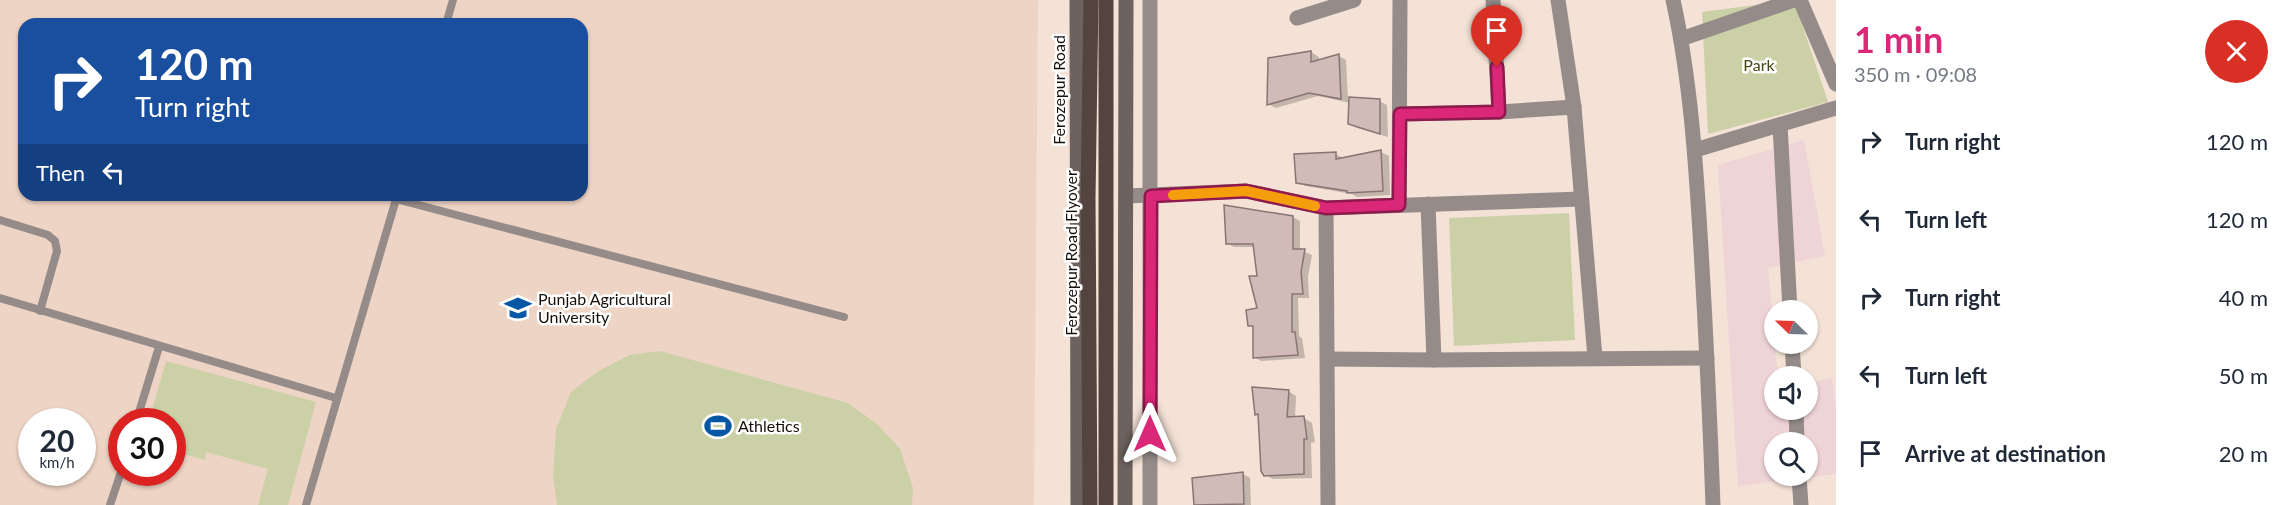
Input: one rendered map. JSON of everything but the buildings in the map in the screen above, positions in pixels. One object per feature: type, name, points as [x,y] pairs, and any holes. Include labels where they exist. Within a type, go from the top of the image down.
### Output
[{"type":"main road","name":"Ferozepur Road","points":[[1077,0],[1077,505]]},
{"type":"main road","name":"Ferozepur Road Flyover","points":[[1090,505],[1088,199],[1091,0]]},
{"type":"main road","points":[[1106,0],[1106,505]]},
{"type":"main road","points":[[1125,505],[1126,0]]},
{"type":"street","points":[[1150,0],[1150,505]]},
{"type":"street","points":[[1297,18],[1354,0]]},
{"type":"street","points":[[1399,205],[1400,0]]},
{"type":"street","points":[[1493,0],[1499,112]]},
{"type":"street","points":[[1558,0],[1574,107],[1595,358]]},
{"type":"street","points":[[1673,0],[1681,39],[1695,150],[1713,505]]},
{"type":"street","points":[[1681,39],[1794,0]]},
{"type":"street","points":[[1800,0],[1836,84]]},
{"type":"street","points":[[1400,114],[1499,112],[1574,107]]},
{"type":"street","points":[[1695,150],[1836,108]]},
{"type":"street","points":[[1780,124],[1789,300]]},
{"type":"street","points":[[1126,196],[1246,191],[1326,208],[1581,199]]},
{"type":"street","points":[[1428,204],[1434,360]]},
{"type":"street","points":[[1326,208],[1328,505]]},
{"type":"street","points":[[1328,358],[1434,360],[1707,358]]},
{"type":"street","points":[[1800,486],[1801,505]]},
{"type":"lane","points":[[448,18],[453,0]]},
{"type":"lane","points":[[306,505],[395,201]]},
{"type":"lane","points":[[411,201],[844,317]]},
{"type":"lane","points":[[0,220],[48,235],[55,241],[57,251],[40,311]]},
{"type":"lane","points":[[0,298],[336,398]]},
{"type":"lane","points":[[140,408],[159,347]]},
{"type":"lane","points":[[110,505],[116,486]]},
{"type":"shaded area","name":"Punjab Agricultural University","points":[[0,0],[1038,0],[1034,505],[0,505]]},
{"type":"shaded area","points":[[1804,140],[1825,256],[1768,268],[1771,300],[1764,300],[1764,354],[1776,354],[1777,366],[1764,366],[1764,420],[1818,420],[1818,381],[1832,378],[1836,407],[1836,474],[1818,476],[1818,432],[1764,432],[1764,483],[1738,486],[1718,165]]},
{"type":"green space","name":"Park","points":[[1794,0],[1828,102],[1708,134],[1702,12]]},
{"type":"green space","points":[[1569,213],[1575,340],[1454,346],[1449,218]]},
{"type":"green space","name":"Athletics","points":[[660,351],[848,403],[877,424],[900,449],[913,488],[912,505],[557,505],[553,476],[556,429],[571,392],[597,372],[629,355]]},
{"type":"green space","points":[[166,361],[316,402],[288,505],[258,505],[268,469],[206,452],[205,460],[186,455],[186,408],[153,408]]},
{"type":"slow traffic","points":[[1173,195],[1246,191],[1315,206]]},
{"type":"place","name":"Punjab Agricultural University","points":[[518,308]]},
{"type":"place","name":"Athletics","points":[[718,426]]},
{"type":"route","points":[[1150,434],[1151,196],[1246,191],[1326,208],[1399,205],[1400,114],[1499,112],[1497,67]]}]
